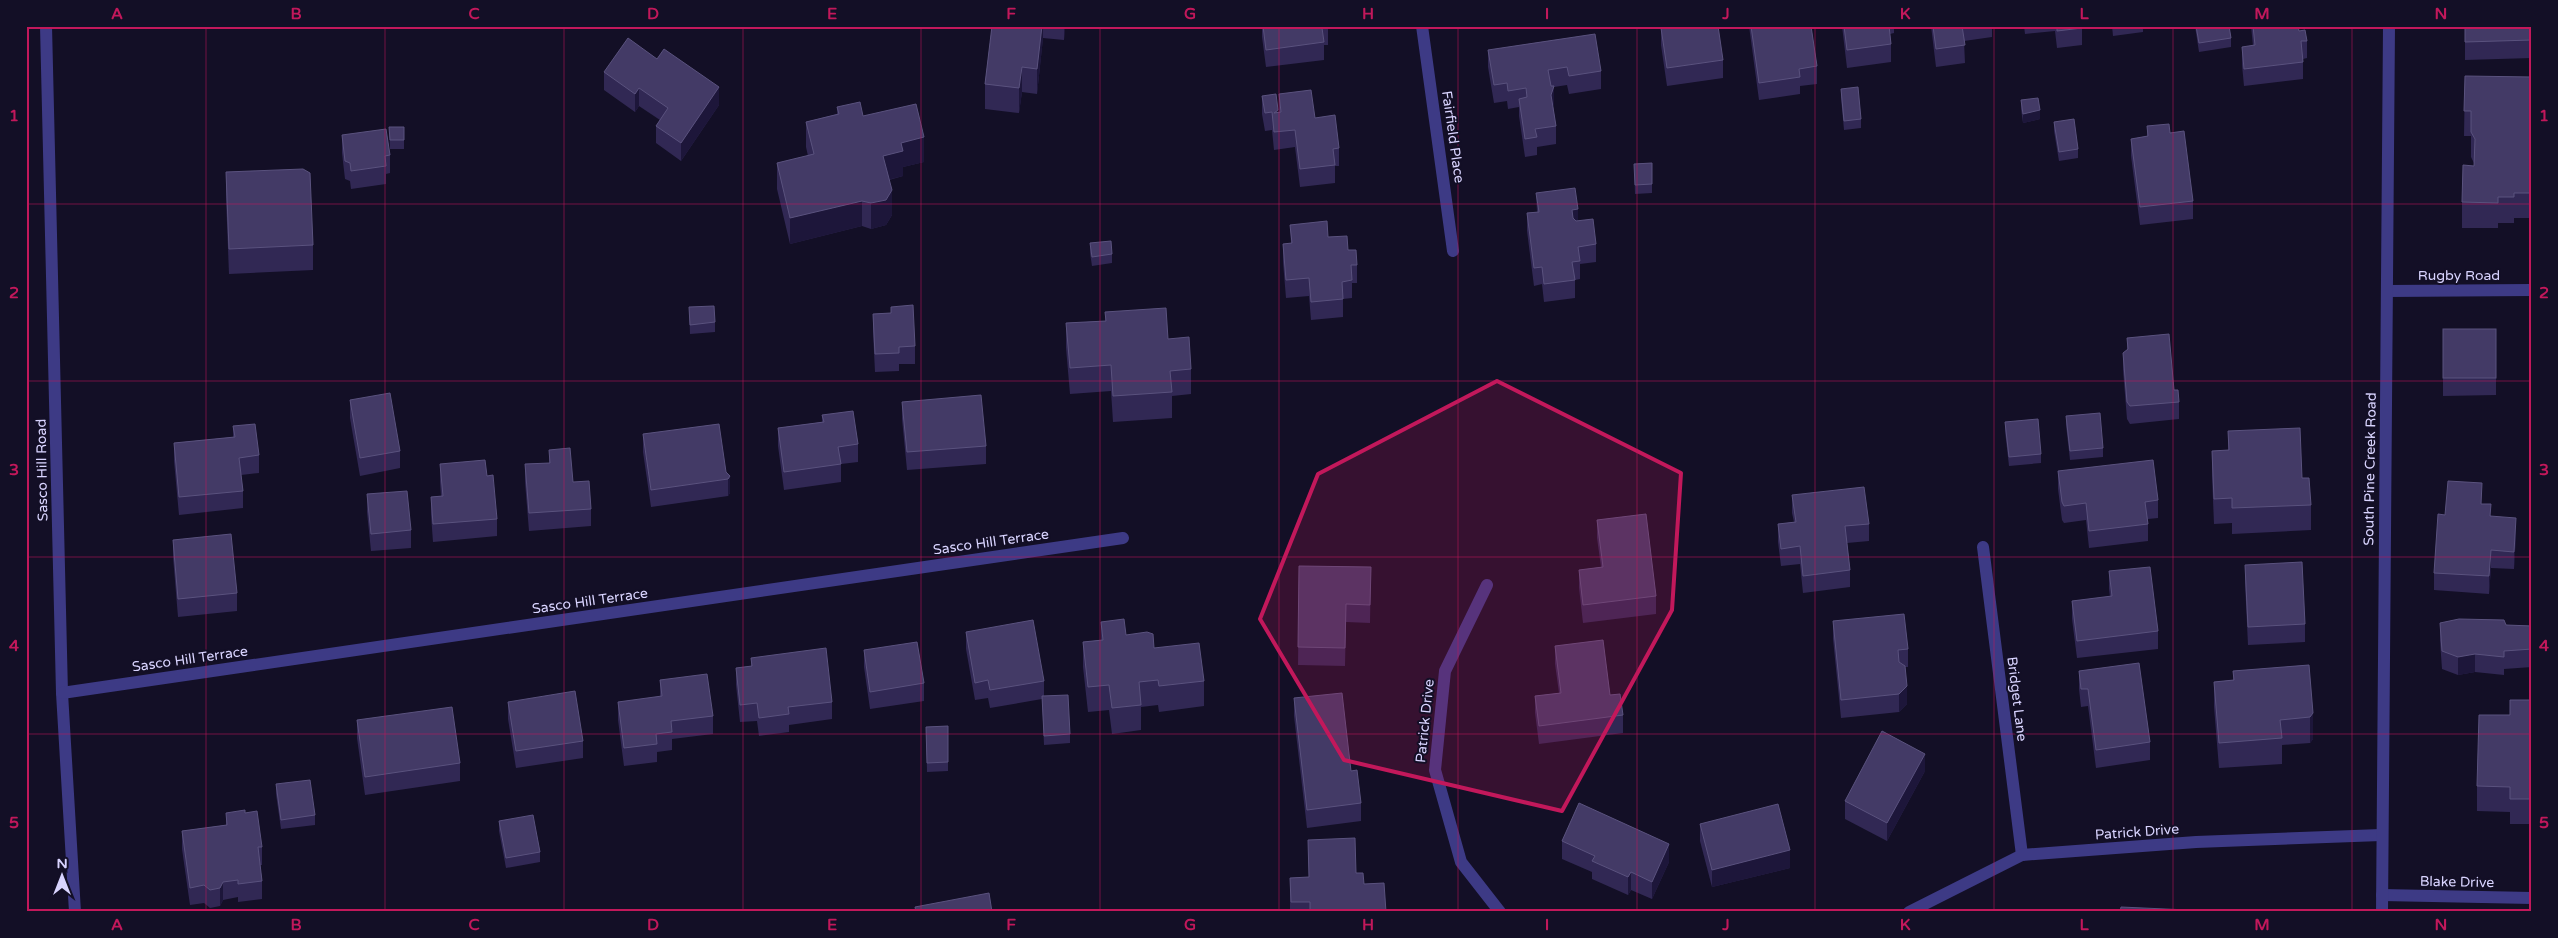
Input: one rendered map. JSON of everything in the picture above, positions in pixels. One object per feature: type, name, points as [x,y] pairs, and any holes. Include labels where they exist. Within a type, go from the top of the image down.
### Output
[{"type":"street","name":"Sasco Hill Road","points":[[46,26],[62,693],[75,912]]},
{"type":"street","name":"Fairfield Place","points":[[1422,26],[1453,251]]},
{"type":"street","name":"South Pine Creek Road","points":[[2382,912],[2381,835],[2389,26]]},
{"type":"street","name":"Rugby Road","points":[[2387,291],[2532,290]]},
{"type":"street","name":"Sasco Hill Terrace","points":[[62,693],[1123,538]]},
{"type":"street","name":"Bridget Lane","points":[[1983,547],[2022,855]]},
{"type":"street","name":"Patrick Drive","points":[[1487,585],[1446,671],[1435,770],[1461,862],[1500,912]]},
{"type":"street","name":"Patrick Drive","points":[[1909,912],[2022,855],[2196,842],[2381,835]]},
{"type":"street","name":"Blake Drive","points":[[2382,895],[2532,898]]},
{"type":"highlighted area","points":[[1497,381],[1681,473],[1672,610],[1562,811],[1344,760],[1260,619],[1318,474]]},
{"type":"building","points":[[992,26],[1042,26],[1037,69],[1022,67],[1019,88],[985,84]]},
{"type":"building","points":[[1263,26],[1328,27],[1322,28],[1324,42],[1266,50]]},
{"type":"building","points":[[1670,26],[1718,26],[1723,60],[1667,68],[1661,28]]},
{"type":"building","points":[[1751,26],[1811,26],[1817,66],[1799,69],[1800,77],[1759,83]]},
{"type":"building","points":[[1844,26],[1889,26],[1891,44],[1847,50]]},
{"type":"building","points":[[1933,26],[1962,26],[1965,45],[1936,49]]},
{"type":"building","points":[[2057,26],[2082,26],[2082,28],[2057,31]]},
{"type":"building","points":[[2196,26],[2229,26],[2231,38],[2199,43]]},
{"type":"building","points":[[2253,26],[2298,26],[2299,31],[2305,30],[2307,41],[2301,41],[2303,62],[2244,69],[2242,47],[2255,45]]},
{"type":"building","points":[[2465,26],[2532,26],[2532,40],[2465,42]]},
{"type":"building","points":[[1595,34],[1601,71],[1569,76],[1567,67],[1548,70],[1551,86],[1554,86],[1551,95],[1556,126],[1535,129],[1537,137],[1525,139],[1519,99],[1527,97],[1526,88],[1508,91],[1507,83],[1494,85],[1488,50]]},
{"type":"building","points":[[628,38],[657,59],[664,49],[719,87],[681,143],[656,126],[668,108],[639,88],[635,94],[604,72]]},
{"type":"building","points":[[2465,76],[2532,77],[2530,139],[2532,139],[2532,193],[2514,193],[2514,197],[2498,197],[2498,203],[2462,202],[2463,165],[2474,166],[2475,139],[2471,132],[2471,111],[2464,111]]},
{"type":"building","points":[[1858,87],[1861,119],[1844,121],[1841,89]]},
{"type":"building","points":[[1311,90],[1315,118],[1335,115],[1339,148],[1333,149],[1335,165],[1300,169],[1295,130],[1274,132],[1272,112],[1265,113],[1262,96],[1276,94],[1278,110],[1274,113],[1281,112],[1279,94]]},
{"type":"building","points":[[2038,98],[2040,110],[2023,114],[2021,100]]},
{"type":"building","points":[[860,102],[863,116],[916,104],[924,137],[901,143],[903,151],[883,156],[892,190],[886,200],[871,203],[862,201],[790,218],[777,163],[814,154],[806,122],[839,114],[837,107]]},
{"type":"building","points":[[2074,119],[2078,149],[2059,152],[2054,122]]},
{"type":"building","points":[[2169,124],[2170,133],[2184,131],[2193,201],[2140,207],[2131,139],[2148,136],[2147,126]]},
{"type":"building","points":[[389,127],[404,127],[404,140],[390,140]]},
{"type":"building","points":[[386,129],[390,155],[385,156],[386,166],[351,171],[350,163],[345,161],[342,135]]},
{"type":"building","points":[[1652,163],[1652,184],[1635,185],[1634,164]]},
{"type":"building","points":[[303,169],[310,173],[313,245],[229,249],[226,172]]},
{"type":"building","points":[[1575,188],[1578,209],[1572,210],[1573,218],[1576,221],[1593,219],[1596,244],[1578,247],[1580,261],[1572,262],[1575,280],[1544,284],[1542,267],[1534,268],[1527,213],[1539,212],[1536,193]]},
{"type":"building","points":[[1327,221],[1328,237],[1347,236],[1348,250],[1356,250],[1357,265],[1351,265],[1352,280],[1342,282],[1343,299],[1311,302],[1309,278],[1286,280],[1283,244],[1292,243],[1290,225]]},
{"type":"building","points":[[1111,241],[1112,254],[1092,257],[1090,243]]},
{"type":"building","points":[[913,305],[915,346],[899,347],[899,353],[875,354],[873,314],[891,313],[891,307]]},
{"type":"building","points":[[714,306],[715,322],[690,325],[689,307]]},
{"type":"building","points":[[1166,308],[1168,339],[1189,337],[1191,369],[1170,371],[1172,392],[1113,396],[1111,365],[1070,368],[1066,323],[1106,321],[1105,312]]},
{"type":"building","points":[[2443,329],[2496,329],[2496,378],[2443,378]]},
{"type":"building","points":[[2169,334],[2174,390],[2178,390],[2179,402],[2130,406],[2127,402],[2123,353],[2128,349],[2127,338]]},
{"type":"building","points":[[390,393],[400,451],[360,458],[350,400]]},
{"type":"building","points":[[981,395],[986,446],[907,452],[902,402]]},
{"type":"building","points":[[853,411],[858,444],[838,447],[841,464],[784,472],[778,428],[824,422],[822,415]]},
{"type":"building","points":[[2100,413],[2103,448],[2070,451],[2066,416]]},
{"type":"building","points":[[2038,419],[2041,454],[2009,457],[2005,422]]},
{"type":"building","points":[[255,424],[259,455],[239,458],[243,491],[179,497],[174,443],[235,437],[233,426]]},
{"type":"building","points":[[719,424],[726,472],[730,476],[728,479],[651,490],[643,434]]},
{"type":"building","points":[[2300,428],[2302,478],[2309,478],[2311,505],[2232,508],[2232,498],[2214,499],[2212,451],[2229,450],[2228,431]]},
{"type":"building","points":[[570,448],[573,482],[589,481],[591,509],[529,513],[525,464],[550,463],[549,450]]},
{"type":"building","points":[[485,460],[487,476],[493,475],[497,519],[433,524],[431,497],[443,496],[440,464]]},
{"type":"building","points":[[2153,460],[2158,500],[2145,502],[2148,524],[2089,531],[2086,503],[2064,506],[2062,502],[2058,471]]},
{"type":"building","points":[[2448,481],[2482,483],[2481,504],[2491,504],[2490,516],[2516,518],[2514,552],[2491,550],[2489,576],[2434,573],[2438,514],[2445,515]]},
{"type":"building","points":[[1864,487],[1869,524],[1845,526],[1850,570],[1803,576],[1800,546],[1781,549],[1778,524],[1796,522],[1792,495]]},
{"type":"building","points":[[407,491],[411,530],[371,534],[367,494]]},
{"type":"building","points":[[1646,514],[1656,596],[1583,605],[1579,570],[1603,567],[1597,520]]},
{"type":"building","points":[[231,534],[237,593],[178,599],[173,540]]},
{"type":"building","points":[[2302,562],[2305,624],[2248,627],[2245,565]]},
{"type":"building","points":[[1299,566],[1371,567],[1370,605],[1346,604],[1345,648],[1298,647]]},
{"type":"building","points":[[2150,567],[2158,631],[2077,641],[2072,601],[2112,596],[2109,571]]},
{"type":"building","points":[[1904,614],[1908,649],[1898,650],[1899,662],[1905,666],[1907,686],[1899,694],[1841,700],[1833,621]]},
{"type":"building","points":[[1124,619],[1126,635],[1147,632],[1153,634],[1154,648],[1199,643],[1204,681],[1159,686],[1158,680],[1139,682],[1141,705],[1112,708],[1109,685],[1088,687],[1083,642],[1103,640],[1101,622]]},
{"type":"building","points":[[2459,619],[2504,620],[2506,625],[2532,626],[2532,649],[2504,651],[2504,657],[2475,654],[2458,657],[2442,651],[2440,623]]},
{"type":"building","points":[[1033,620],[1044,681],[990,690],[988,680],[975,683],[966,632]]},
{"type":"building","points":[[1603,640],[1610,695],[1620,694],[1623,715],[1539,726],[1535,696],[1561,693],[1555,646]]},
{"type":"building","points":[[917,642],[924,683],[870,692],[864,650]]},
{"type":"building","points":[[826,648],[832,702],[788,707],[789,714],[759,718],[757,703],[740,705],[736,668],[752,666],[751,658]]},
{"type":"building","points":[[2139,663],[2150,742],[2096,750],[2088,689],[2081,689],[2079,671]]},
{"type":"building","points":[[2309,665],[2313,713],[2310,717],[2280,720],[2282,738],[2219,743],[2214,682],[2234,680],[2233,671]]},
{"type":"building","points":[[707,674],[713,716],[671,721],[672,732],[656,734],[657,744],[624,748],[618,702],[662,696],[660,680]]},
{"type":"building","points":[[575,691],[583,741],[516,751],[508,702]]},
{"type":"building","points":[[1342,693],[1351,771],[1357,770],[1361,803],[1307,810],[1294,698]]},
{"type":"building","points":[[1068,695],[1070,734],[1044,736],[1042,696]]},
{"type":"building","points":[[2510,700],[2532,700],[2532,799],[2510,799],[2510,787],[2477,786],[2479,715],[2510,715]]},
{"type":"building","points":[[452,707],[460,763],[365,777],[357,720]]},
{"type":"building","points":[[948,726],[948,762],[927,763],[926,727]]},
{"type":"building","points":[[1882,731],[1925,754],[1887,823],[1845,801]]},
{"type":"building","points":[[310,780],[315,815],[281,820],[276,784]]},
{"type":"building","points":[[1579,803],[1669,844],[1652,882],[1631,872],[1628,877],[1592,861],[1595,856],[1562,841]]},
{"type":"building","points":[[1778,804],[1790,850],[1712,870],[1700,824]]},
{"type":"building","points":[[245,810],[245,813],[257,811],[262,847],[258,847],[262,881],[238,884],[238,880],[223,882],[220,888],[210,890],[204,885],[190,888],[182,831],[227,825],[226,813]]},
{"type":"building","points":[[533,815],[540,852],[506,858],[499,821]]},
{"type":"building","points":[[1355,838],[1356,873],[1363,873],[1364,884],[1384,883],[1386,912],[1310,912],[1310,902],[1291,902],[1290,878],[1309,877],[1308,840]]},
{"type":"building","points":[[989,893],[992,912],[916,912],[915,907]]},
{"type":"building","points":[[2121,907],[2188,910],[2188,912],[2120,912]]}]
